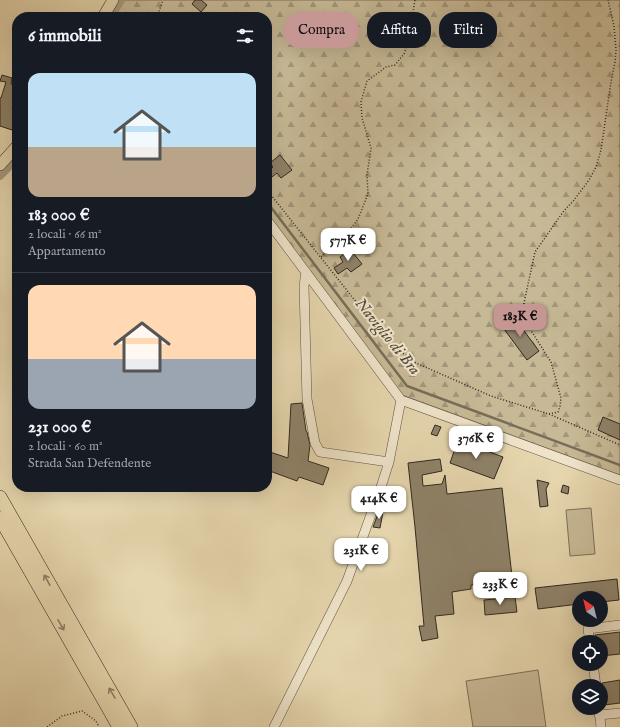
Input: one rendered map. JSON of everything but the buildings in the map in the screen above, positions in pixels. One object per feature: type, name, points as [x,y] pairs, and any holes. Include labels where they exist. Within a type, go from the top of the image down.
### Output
[{"type":"highway","points":[[0,497],[131,727]]},
{"type":"highway","points":[[0,518],[119,727]]},
{"type":"main road","points":[[107,12],[113,0]]},
{"type":"main road","points":[[0,165],[12,152]]},
{"type":"street","points":[[272,227],[401,400],[620,480]]},
{"type":"street","points":[[306,272],[304,286],[307,399],[315,443],[320,452],[389,462]]},
{"type":"street","points":[[274,727],[347,581],[389,462],[401,400]]},
{"type":"street","points":[[589,635],[588,630],[620,625]]},
{"type":"street","points":[[608,712],[620,713]]},
{"type":"street","points":[[599,715],[601,727]]},
{"type":"path","points":[[159,12],[163,0]]},
{"type":"path","points":[[321,257],[343,239],[358,219],[368,194],[368,175],[371,148],[362,118],[360,102],[367,81],[386,67],[395,65],[404,54],[408,42],[415,0]]},
{"type":"path","points":[[549,414],[558,412],[560,398],[551,362],[530,329],[524,312],[524,303],[535,252],[563,212],[589,180],[596,167],[601,150],[616,50],[614,26],[608,0]]},
{"type":"path","points":[[272,196],[388,342],[416,363],[491,396],[549,414],[620,445]]},
{"type":"path","points":[[48,727],[62,716],[82,711],[96,722],[99,727]]},
{"type":"green space","points":[[120,0],[620,0],[620,475],[402,395],[272,221],[272,12],[113,12]]},
{"type":"green space","points":[[591,508],[595,554],[570,556],[566,510]]},
{"type":"green space","points":[[538,670],[546,727],[473,727],[466,681]]},
{"type":"waterway","points":[[114,12],[121,0]]},
{"type":"waterway","points":[[0,176],[12,163]]},
{"type":"waterway","name":"Naviglio di Bra","points":[[272,209],[407,386],[620,465]]}]
